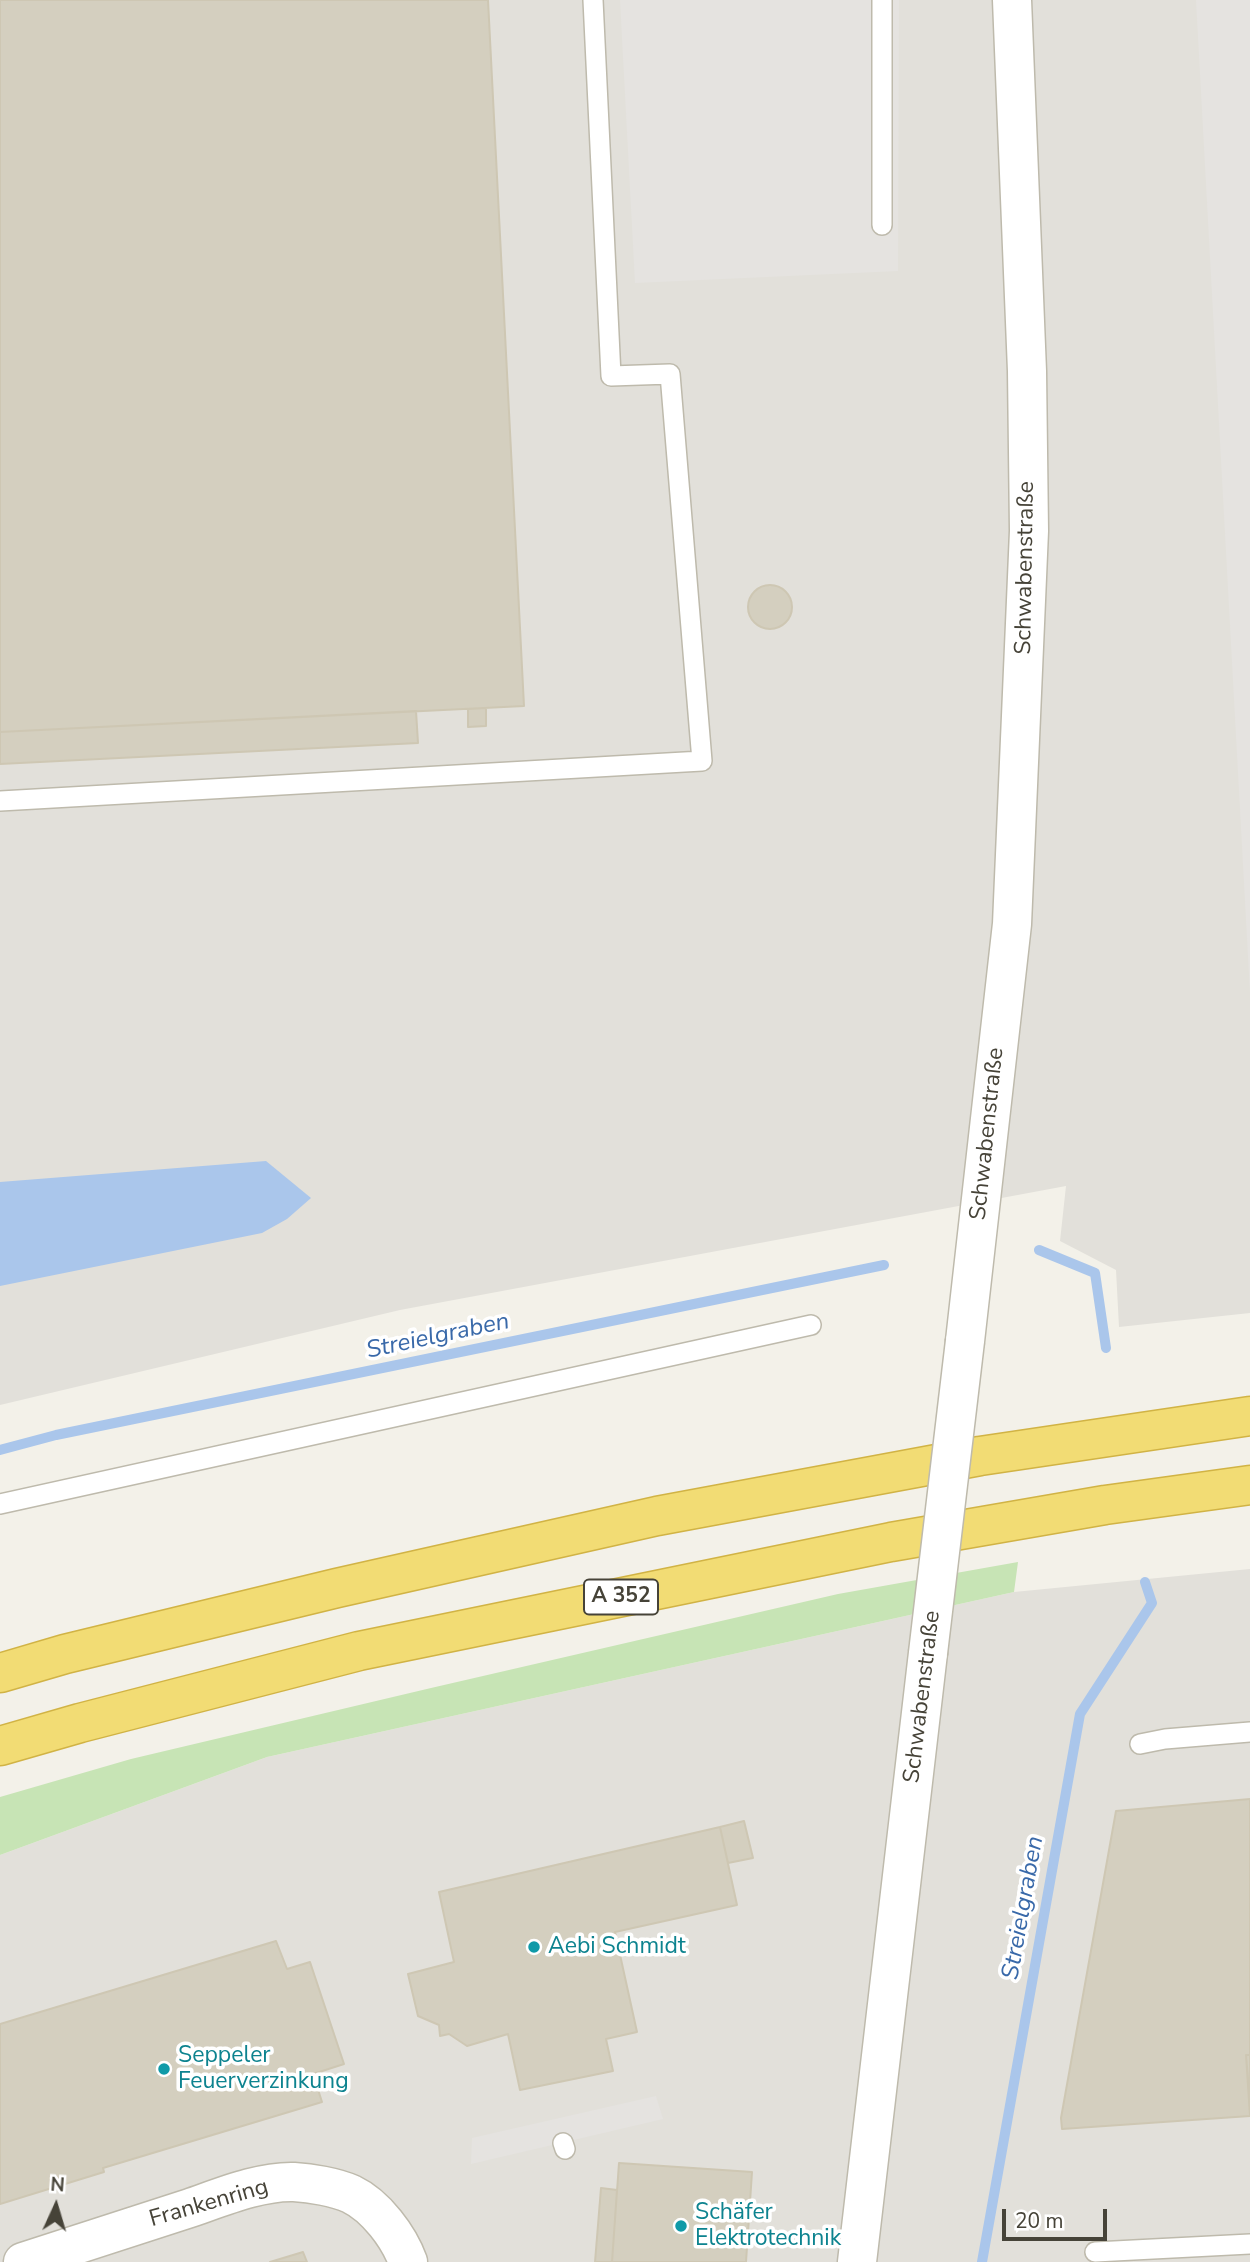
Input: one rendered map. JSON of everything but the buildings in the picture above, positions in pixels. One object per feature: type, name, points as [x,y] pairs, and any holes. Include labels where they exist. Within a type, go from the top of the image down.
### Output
[{"type":"highway","points":[[0,1674],[65,1654],[337,1588],[657,1516],[992,1454],[1250,1416]]},
{"type":"highway","name":"A 352","points":[[0,1746],[359,1651],[891,1542],[1105,1505],[1250,1485]]},
{"type":"street","name":"Schwabenstraße","points":[[857,2262],[1012,924],[1029,531],[1027,372],[1012,0]]},
{"type":"street","name":"Frankenring","points":[[23,2262],[216,2199],[267,2185],[293,2182],[351,2194],[372,2210],[403,2246],[408,2262]]},
{"type":"lane","points":[[0,801],[702,761],[670,373],[611,376],[593,0]]},
{"type":"lane","points":[[881,0],[882,225]]},
{"type":"lane","points":[[0,1504],[811,1325]]},
{"type":"lane","points":[[1140,1744],[1165,1739],[1250,1732]]},
{"type":"lane","points":[[1095,2252],[1250,2244]]},
{"type":"shaded area","points":[[0,0],[1250,0],[1250,1313],[1119,1327],[1116,1270],[1060,1241],[1066,1186],[400,1310],[0,1405]]},
{"type":"shaded area","points":[[620,0],[899,0],[898,271],[635,283]]},
{"type":"shaded area","points":[[1196,0],[1250,0],[1250,993]]},
{"type":"shaded area","points":[[1250,1569],[1250,2262],[0,2262],[0,1855],[267,1757],[1014,1592]]},
{"type":"shaded area","points":[[656,2096],[663,2119],[471,2164],[472,2138]]},
{"type":"green space","points":[[1018,1562],[1014,1592],[267,1757],[0,1855],[0,1797],[131,1759],[838,1594]]},
{"type":"water","points":[[266,1161],[311,1198],[287,1219],[262,1233],[0,1286],[0,1182]]},
{"type":"waterway","name":"Streielgraben","points":[[1039,1250],[1095,1273],[1106,1348]]},
{"type":"waterway","name":"Streielgraben","points":[[0,1450],[56,1435],[884,1265]]},
{"type":"waterway","name":"Streielgraben","points":[[982,2262],[1080,1714],[1152,1603],[1145,1582]]},
{"type":"place","name":"Aebi Schmidt","points":[[534,1947]]},
{"type":"place","name":"Seppeler Feuerverzinkung","points":[[164,2069]]},
{"type":"place","name":"Schäfer Elektrotechnik","points":[[681,2226]]}]
